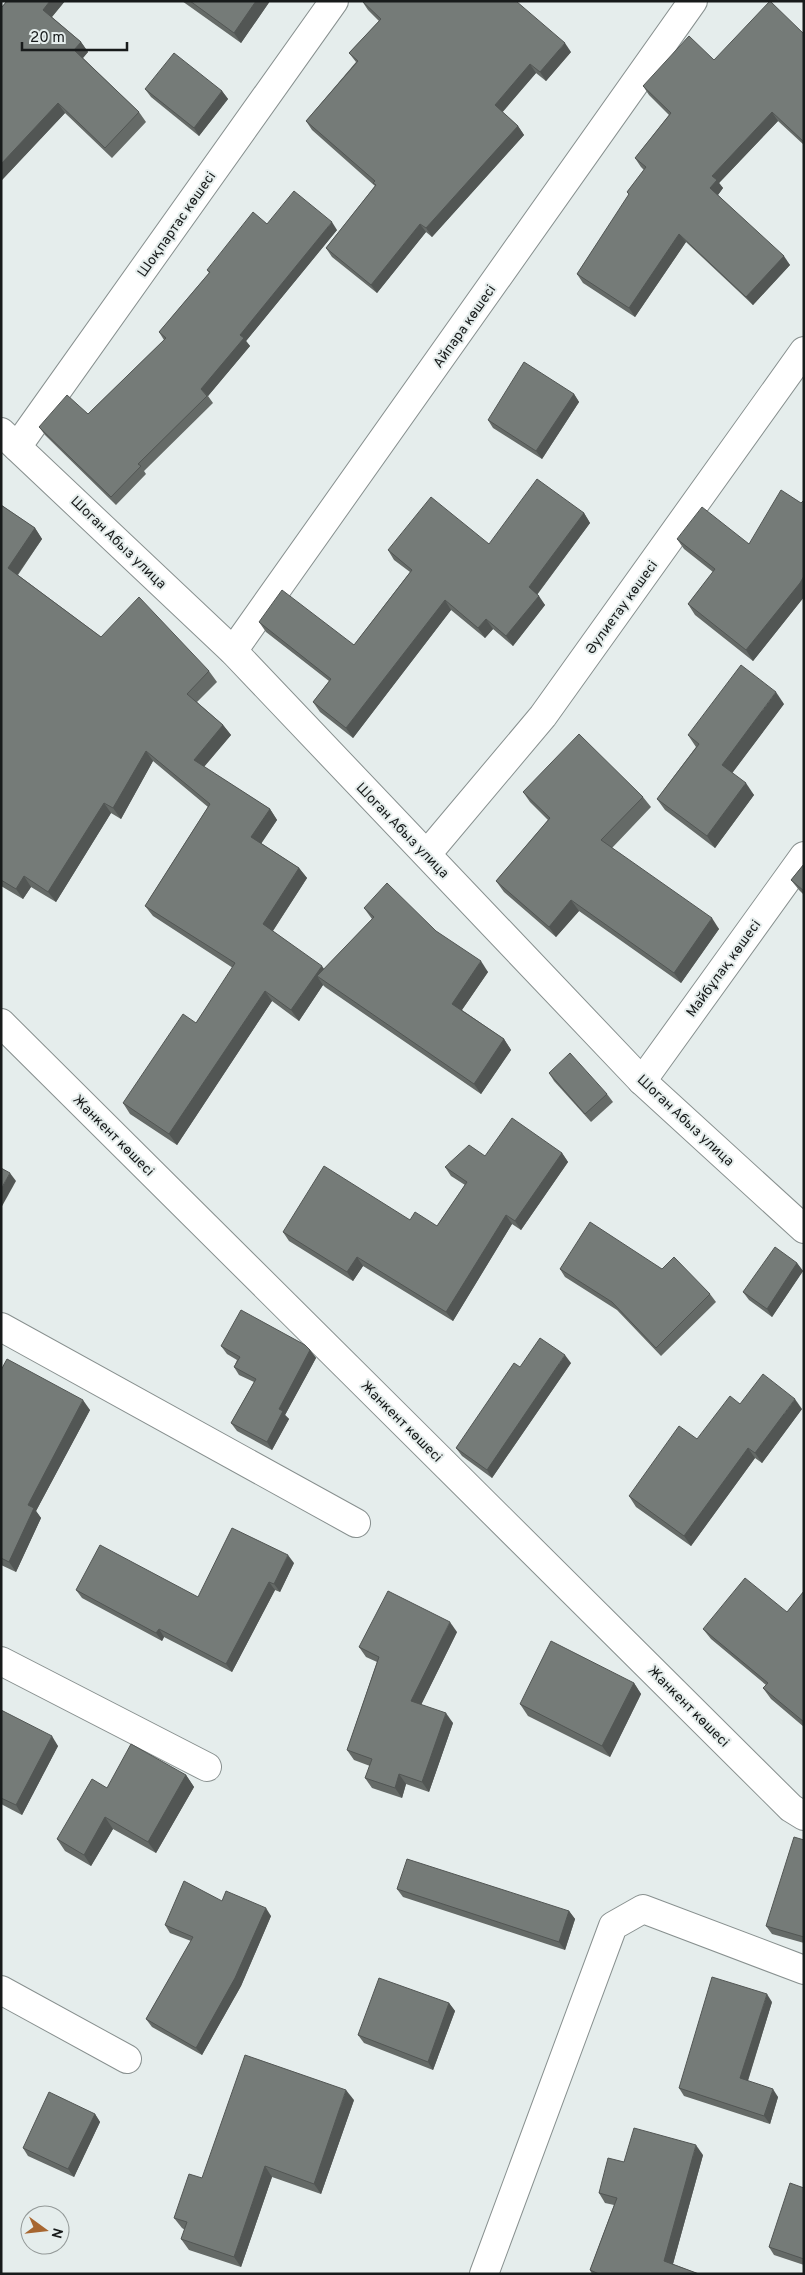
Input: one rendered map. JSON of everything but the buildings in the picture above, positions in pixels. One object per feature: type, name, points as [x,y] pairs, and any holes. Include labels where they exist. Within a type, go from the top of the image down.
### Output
[{"type":"street","name":"Шоқпартас көшесі","points":[[9,440],[334,1]]},
{"type":"street","name":"Айпара көшесі","points":[[233,651],[693,1]]},
{"type":"street","name":"Әулиетау көшесі","points":[[427,854],[543,716],[804,351]]},
{"type":"street","name":"Шоган Абыз улица","points":[[9,440],[233,651],[642,1081],[804,1229]]},
{"type":"street","name":"Майбұлақ көшесі","points":[[642,1081],[804,856]]},
{"type":"street","name":"Жанкент көшесі","points":[[1,1023],[791,1808],[804,1816]]},
{"type":"street","points":[[1,1327],[356,1523]]},
{"type":"street","points":[[1,1661],[207,1767]]},
{"type":"street","points":[[484,2274],[613,1926],[642,1909],[804,1970]]},
{"type":"street","points":[[1,1990],[128,2059]]}]
